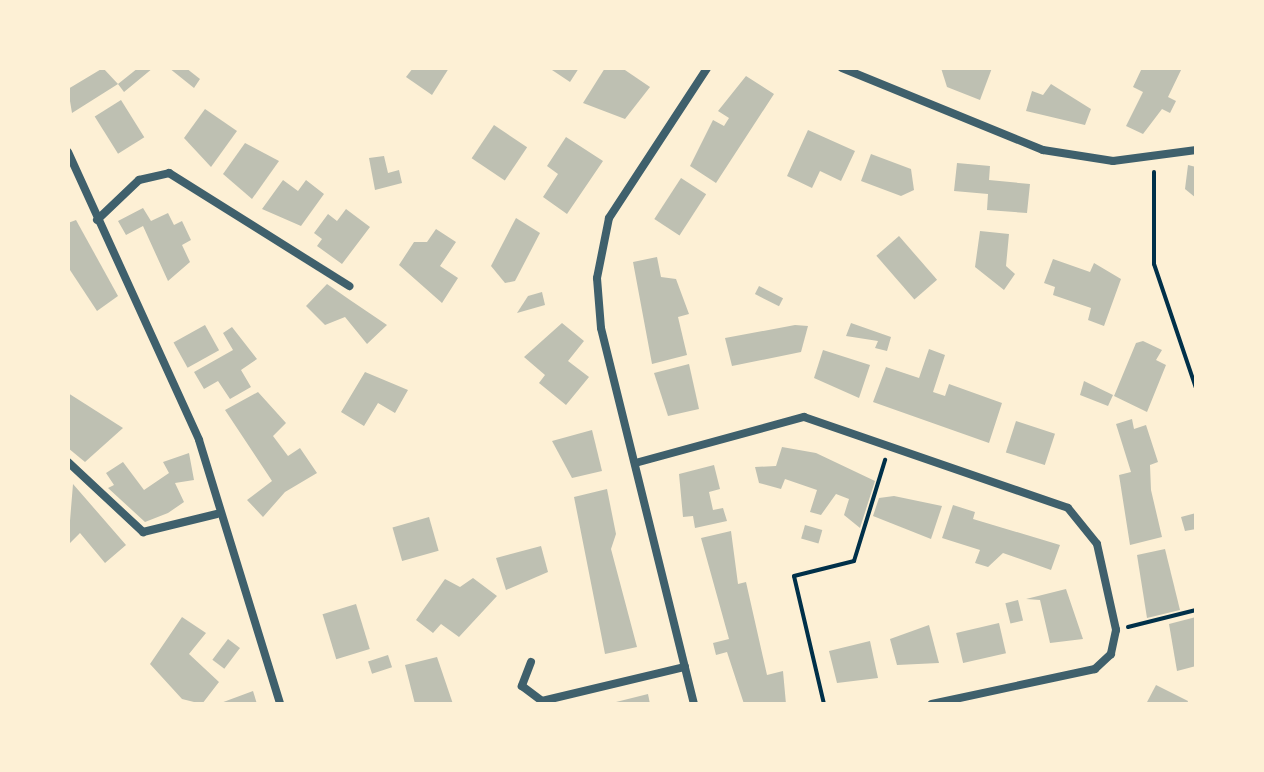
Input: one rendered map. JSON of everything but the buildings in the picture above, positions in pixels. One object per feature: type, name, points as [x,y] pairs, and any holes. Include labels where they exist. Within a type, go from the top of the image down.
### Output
[{"type":"street","points":[[694,704],[639,462],[601,328],[597,278],[609,218],[707,68]]},
{"type":"street","points":[[842,68],[1043,150],[1113,161],[1196,150]]},
{"type":"street","points":[[68,152],[199,440],[217,514],[280,704]]},
{"type":"street","points":[[97,220],[139,180],[169,173],[349,286]]},
{"type":"street","points":[[639,462],[804,417],[1068,508],[1097,544],[1116,630],[1111,654],[1095,669],[932,704]]},
{"type":"street","points":[[68,462],[143,532],[217,514]]},
{"type":"street","points":[[531,662],[522,686],[542,701],[685,667]]},
{"type":"path","points":[[1154,157],[1154,264],[1196,388]]},
{"type":"path","points":[[824,704],[794,576],[854,561],[889,446]]},
{"type":"path","points":[[1116,630],[1196,610]]}]
